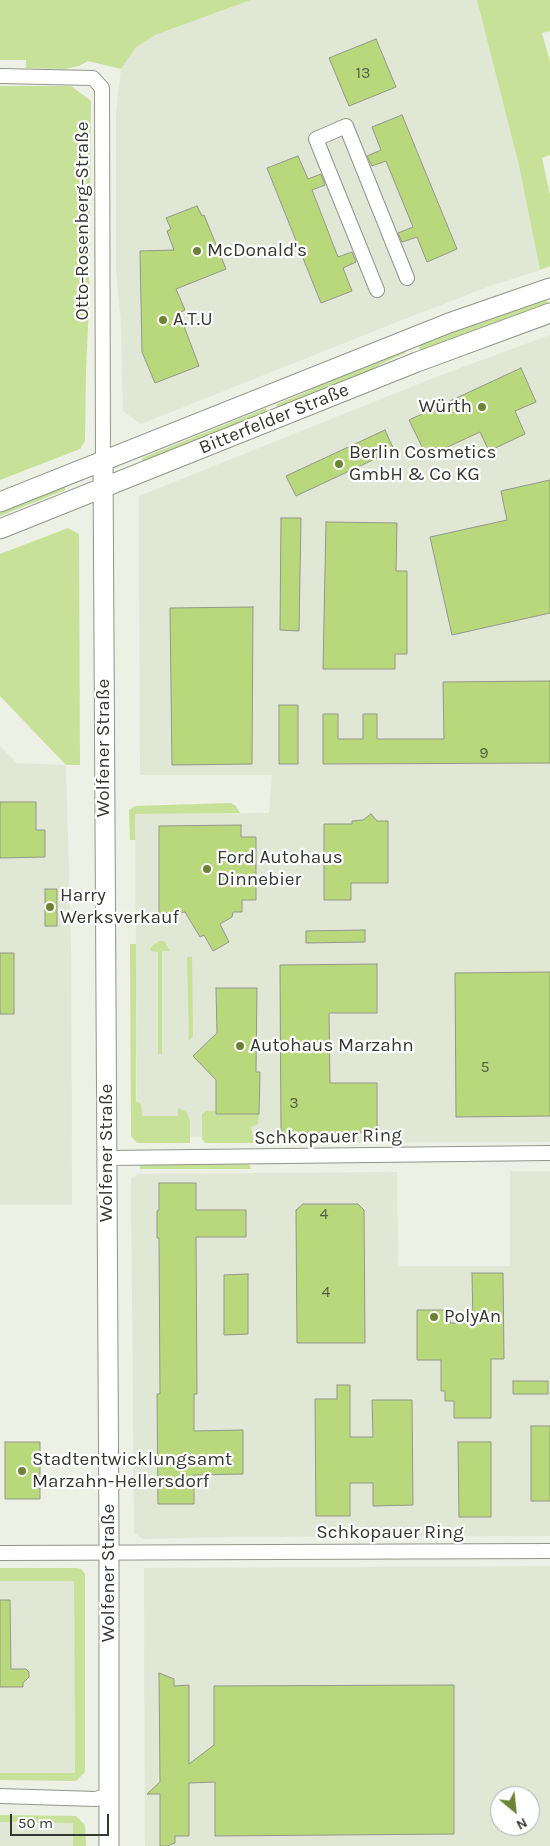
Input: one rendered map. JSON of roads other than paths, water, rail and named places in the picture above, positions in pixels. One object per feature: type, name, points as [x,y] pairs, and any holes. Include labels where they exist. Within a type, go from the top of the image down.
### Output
[{"type":"street","name":"Otto-Rosenberg-Straße","points":[[0,76],[93,78],[102,88],[103,460]]},
{"type":"street","points":[[377,290],[316,139],[346,126],[407,278]]},
{"type":"street","name":"Bitterfelder Straße","points":[[0,502],[449,323],[550,288]]},
{"type":"street","name":"Bitterfelder Straße","points":[[0,529],[434,355],[550,313]]},
{"type":"street","name":"Wolfener Straße","points":[[103,460],[109,1846]]},
{"type":"street","name":"Schkopauer Ring","points":[[107,1158],[550,1153]]},
{"type":"street","name":"Schkopauer Ring","points":[[0,1553],[550,1551]]},
{"type":"street","points":[[0,1796],[96,1799],[108,1795]]},
{"type":"place","name":"McDonald's","points":[[197,251]]},
{"type":"place","name":"A.T.U","points":[[163,320]]},
{"type":"place","name":"Würth","points":[[482,407]]},
{"type":"place","name":"Berlin Cosmetics GmbH & Co KG","points":[[339,464]]},
{"type":"place","name":"Ford Autohaus Dinnebier","points":[[207,869]]},
{"type":"place","name":"Harry Werksverkauf","points":[[50,907]]},
{"type":"place","name":"Autohaus Marzahn","points":[[240,1046]]},
{"type":"place","name":"PolyAn","points":[[434,1317]]},
{"type":"place","name":"Stadtentwicklungsamt Marzahn-Hellersdorf","points":[[22,1471]]}]
